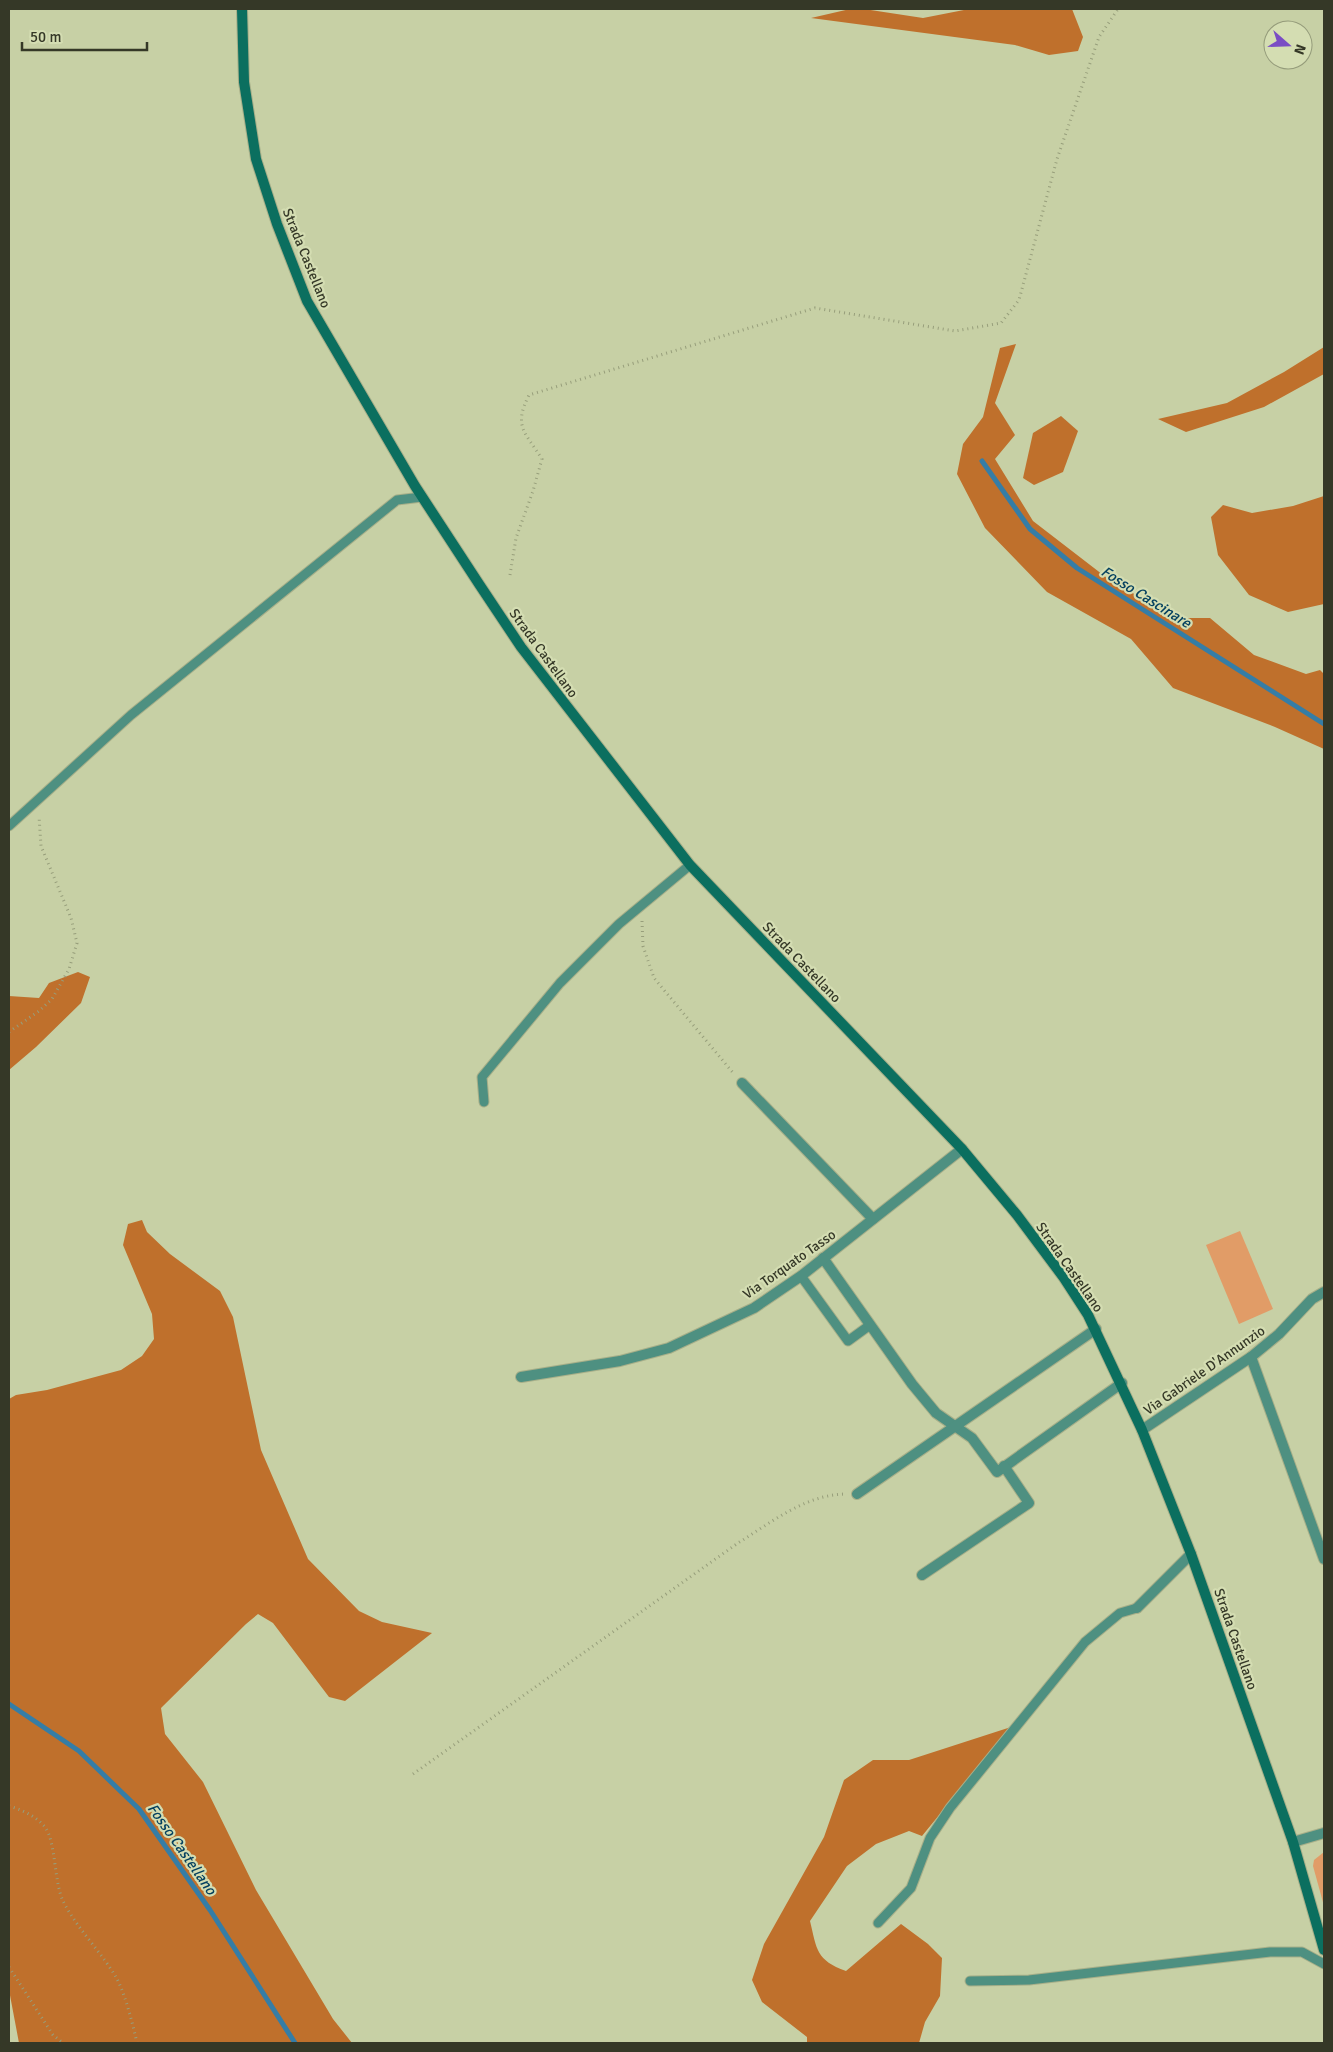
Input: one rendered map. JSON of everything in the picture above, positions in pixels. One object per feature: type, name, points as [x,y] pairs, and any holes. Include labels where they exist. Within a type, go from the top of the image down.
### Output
[{"type":"street","name":"Strada Castellano","points":[[242,9],[244,82],[256,159],[277,224],[307,301],[422,497],[521,647],[690,865],[962,1149],[1017,1215],[1059,1271],[1096,1329],[1142,1430],[1191,1554],[1294,1842],[1324,1950]]},
{"type":"street","points":[[742,1083],[873,1219]]},
{"type":"street","name":"Via Torquato Tasso","points":[[521,1377],[620,1361],[669,1348],[754,1308],[801,1276],[962,1149]]},
{"type":"street","points":[[823,1258],[912,1384],[936,1413],[972,1438],[997,1472],[1122,1383]]},
{"type":"street","name":"Via Gabriele D'Annunzio","points":[[1142,1430],[1251,1357],[1279,1334],[1312,1299],[1324,1292]]},
{"type":"street","points":[[857,1494],[1096,1329]]},
{"type":"street","points":[[1251,1357],[1324,1559]]},
{"type":"street","points":[[922,1575],[1029,1503],[1004,1466]]},
{"type":"street","points":[[1137,1608],[1191,1554]]},
{"type":"street","points":[[1294,1842],[1324,1833]]},
{"type":"lane","points":[[9,826],[131,715],[397,500],[422,497]]},
{"type":"lane","points":[[484,1102],[482,1077],[560,983],[619,924],[690,865]]},
{"type":"lane","points":[[801,1276],[848,1341],[870,1325]]},
{"type":"lane","points":[[878,1923],[911,1888],[930,1838],[950,1808],[1085,1642],[1120,1613],[1137,1608]]},
{"type":"lane","points":[[970,1981],[1029,1980],[1270,1952],[1302,1952],[1324,1964]]},
{"type":"path","points":[[510,575],[516,538],[542,459],[521,424],[522,409],[529,395],[815,308],[955,331],[1001,323],[1019,300],[1060,150],[1099,37],[1118,9]]},
{"type":"path","points":[[9,1032],[39,1011],[52,999],[69,969],[77,943],[71,918],[41,846],[39,818],[43,795]]},
{"type":"path","points":[[646,901],[642,926],[643,946],[654,978],[742,1083]]},
{"type":"path","points":[[413,1774],[738,1543],[793,1508],[829,1494],[857,1494]]},
{"type":"path","points":[[9,1806],[17,1808],[37,1819],[46,1829],[51,1842],[53,1862],[63,1901],[116,1978],[137,2043]]},
{"type":"path","points":[[9,1967],[53,2034],[63,2043]]},
{"type":"shaded area","points":[[850,9],[864,9],[923,18],[969,9],[1072,9],[1083,37],[1078,51],[1049,55],[1015,45],[811,18]]},
{"type":"shaded area","points":[[1016,344],[995,403],[1015,435],[995,459],[1033,521],[1107,578],[1175,618],[1210,618],[1254,655],[1306,674],[1320,670],[1324,674],[1324,749],[1275,727],[1173,688],[1131,639],[1047,592],[985,528],[957,474],[963,444],[983,417],[1000,348]]},
{"type":"shaded area","points":[[1324,347],[1324,374],[1264,407],[1186,432],[1158,419],[1227,403],[1284,372]]},
{"type":"shaded area","points":[[1061,416],[1078,431],[1063,472],[1034,485],[1023,478],[1033,433]]},
{"type":"shaded area","points":[[1324,496],[1324,604],[1288,612],[1249,595],[1218,555],[1211,517],[1223,505],[1252,513],[1293,506]]},
{"type":"shaded area","points":[[78,972],[90,977],[81,1003],[36,1047],[9,1070],[9,996],[39,998],[49,983]]},
{"type":"shaded area","points":[[142,1220],[147,1232],[170,1254],[220,1291],[233,1317],[261,1450],[308,1559],[359,1611],[382,1622],[432,1633],[345,1701],[329,1697],[273,1623],[258,1614],[161,1708],[165,1734],[203,1782],[256,1890],[333,2019],[352,2043],[19,2043],[9,1990],[9,1399],[16,1395],[47,1390],[121,1370],[142,1356],[154,1339],[152,1314],[123,1245],[128,1224]]},
{"type":"shaded area","points":[[1240,1231],[1273,1309],[1239,1324],[1206,1245]]},
{"type":"shaded area","points":[[1011,1727],[922,1836],[909,1831],[876,1844],[847,1866],[810,1921],[819,1953],[829,1963],[846,1971],[901,1924],[928,1944],[942,1958],[940,1996],[925,2022],[919,2043],[807,2043],[807,2037],[762,2002],[752,1980],[764,1944],[824,1837],[844,1780],[873,1760],[909,1760]]},
{"type":"shaded area","points":[[1324,1852],[1324,1906],[1313,1866],[1314,1860]]},
{"type":"waterway","name":"Fosso Cascinare","points":[[982,461],[1030,529],[1077,568],[1324,724]]},
{"type":"waterway","name":"Fosso Castellano","points":[[9,1704],[79,1751],[139,1809],[210,1910],[295,2043]]}]
